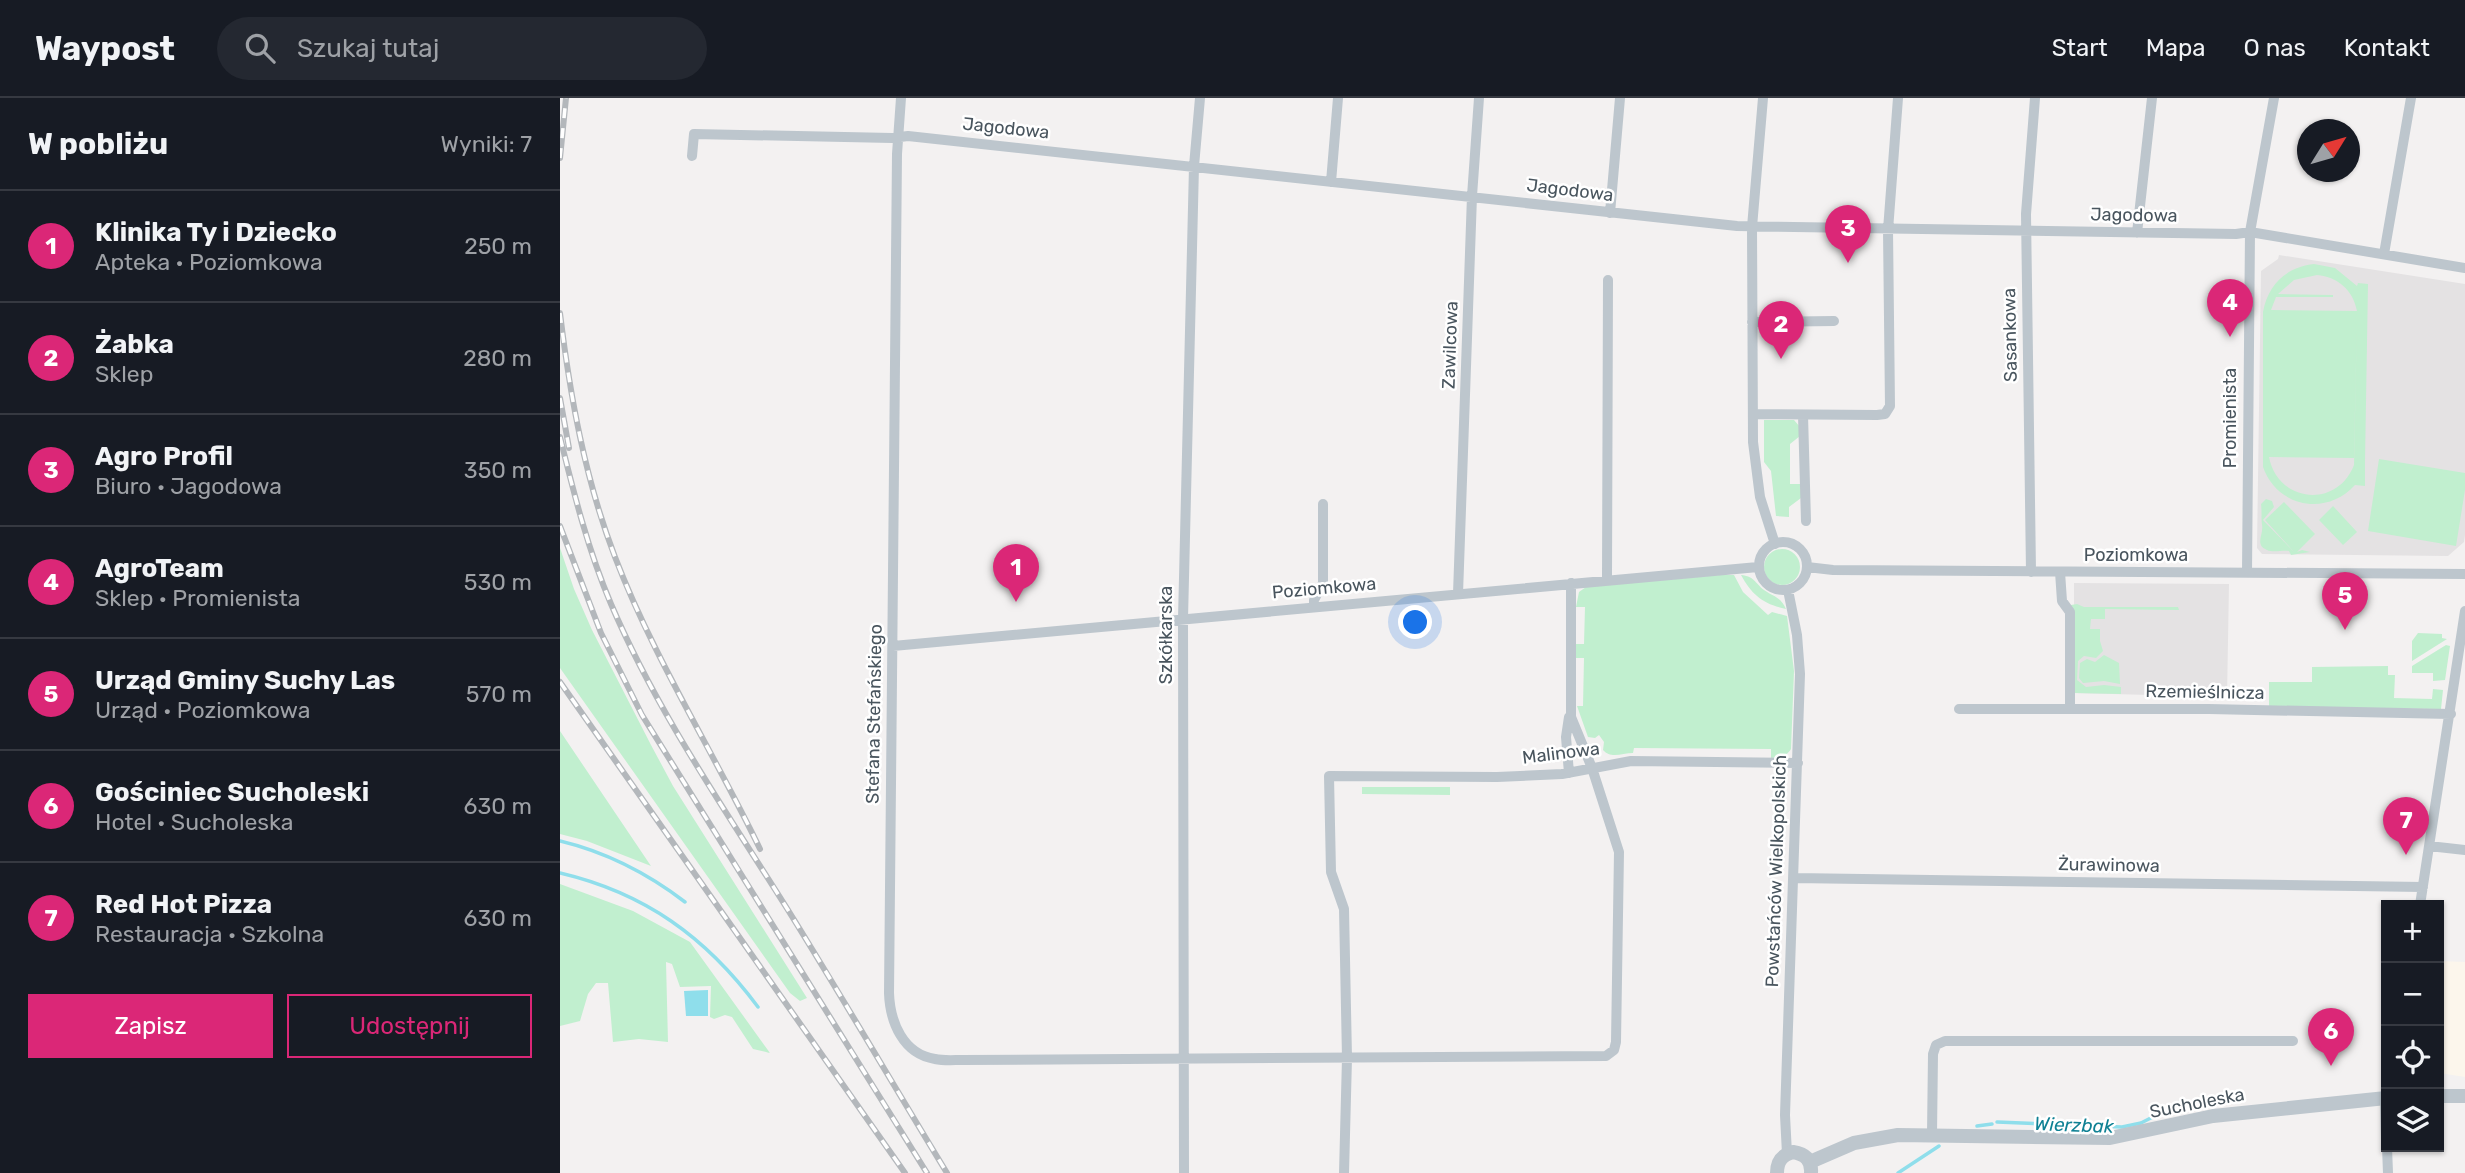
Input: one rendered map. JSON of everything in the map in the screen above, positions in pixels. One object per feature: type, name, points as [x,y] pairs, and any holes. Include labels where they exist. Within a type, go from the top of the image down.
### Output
[{"type":"street","name":"Stefana Stefańskiego","points":[[901,98],[898,136],[889,993],[890,1009],[900,1035],[909,1046],[919,1054],[935,1059],[1606,1056],[1614,1050],[1619,852],[1592,768]]},
{"type":"street","name":"Szkółkarska","points":[[1184,1173],[1182,618],[1194,166],[1200,98]]},
{"type":"street","points":[[1331,182],[1338,98]]},
{"type":"street","name":"Zawilcowa","points":[[1458,594],[1472,196],[1479,98]]},
{"type":"street","points":[[1610,213],[1620,98]]},
{"type":"street","points":[[1763,98],[1752,227],[1753,414],[1757,481],[1767,524],[1775,544]]},
{"type":"street","points":[[1753,414],[1877,415],[1885,414],[1890,406],[1888,230],[1898,98]]},
{"type":"street","name":"Sasankowa","points":[[2031,572],[2026,231],[2035,98]]},
{"type":"street","points":[[2137,233],[2152,98]]},
{"type":"street","name":"Promienista","points":[[2247,573],[2250,232],[2274,98]]},
{"type":"street","points":[[2384,254],[2411,98]]},
{"type":"street","name":"Jagodowa","points":[[692,156],[694,134],[892,138],[912,136],[1752,227],[2236,234],[2250,232],[2465,268]]},
{"type":"street","points":[[1607,580],[1608,280]]},
{"type":"street","points":[[1752,322],[1834,321]]},
{"type":"street","points":[[1803,415],[1806,521]]},
{"type":"street","points":[[1314,607],[1314,600],[1323,583],[1323,503]]},
{"type":"street","points":[[1775,544],[1797,547],[1806,560],[1807,567],[1799,584],[1788,590],[1781,591],[1768,585],[1758,567],[1765,550],[1775,544]]},
{"type":"street","name":"Poziomkowa","points":[[893,646],[1758,567]]},
{"type":"street","name":"Poziomkowa","points":[[1807,567],[1833,570],[2465,574]]},
{"type":"street","points":[[2060,572],[2062,601],[2070,612],[2070,708]]},
{"type":"street","points":[[1323,583],[1333,605]]},
{"type":"street","points":[[1569,773],[1566,737],[1570,707],[1571,583]]},
{"type":"street","name":"Powstańców Wielkopolskich","points":[[1787,1154],[1785,1115],[1798,763],[1799,655],[1796,624],[1788,590]]},
{"type":"street","points":[[2421,900],[2465,611]]},
{"type":"street","points":[[1570,707],[1579,741],[1592,768]]},
{"type":"street","name":"Rzemieślnicza","points":[[1959,709],[2070,708],[2451,714]]},
{"type":"street","name":"Malinowa","points":[[1347,1058],[1344,909],[1331,872],[1329,776],[1497,777],[1569,773],[1631,761],[1798,763]]},
{"type":"street","points":[[2430,846],[2465,850]]},
{"type":"street","name":"Żurawinowa","points":[[1794,878],[2423,887]]},
{"type":"street","points":[[1933,1134],[1933,1054],[1936,1045],[1945,1041],[2293,1041]]},
{"type":"street","points":[[1344,1173],[1347,1058]]},
{"type":"street","points":[[2444,1096],[2465,1096]]},
{"type":"street","name":"Sucholeska","points":[[1811,1168],[1842,1148],[1871,1139],[1898,1135],[2110,1138],[2213,1116],[2381,1099]]},
{"type":"street","points":[[2386,1152],[2388,1173]]},
{"type":"street","points":[[1777,1173],[1777,1165],[1787,1154],[1800,1153],[1811,1168]]},
{"type":"shaded area","points":[[2279,255],[2465,284],[2465,535],[2464,542],[2448,556],[2262,554],[2257,548],[2261,271],[2278,259]]},
{"type":"shaded area","points":[[2074,583],[2229,584],[2227,697],[2074,693]]},
{"type":"shaded area","points":[[2444,961],[2465,962],[2465,1077],[2444,1074]]},
{"type":"green space","points":[[2314,264],[2335,268],[2357,286],[2358,283],[2368,284],[2365,486],[2355,485],[2343,495],[2317,504],[2291,499],[2279,491],[2263,467],[2263,312],[2274,285],[2287,273]],"holes":[[[2325,276],[2343,286],[2352,297],[2357,311],[2271,310],[2276,297],[2333,297],[2278,294],[2294,280]],[[2357,312],[2354,465],[2346,479],[2335,489],[2308,495],[2284,484],[2269,457],[2354,458]]]},
{"type":"green space","points":[[1764,420],[1794,420],[1800,427],[1800,436],[1790,444],[1790,484],[1801,484],[1801,498],[1789,507],[1789,517],[1776,516],[1771,471],[1764,462]]},
{"type":"green space","points":[[2379,459],[2465,473],[2456,546],[2368,531]]},
{"type":"green space","points":[[2266,499],[2272,501],[2274,507],[2263,520],[2295,553],[2265,520],[2284,502],[2315,534],[2297,552],[2310,552],[2291,555],[2289,551],[2263,548],[2260,542],[2261,504]]},
{"type":"green space","points":[[2333,506],[2357,532],[2343,545],[2319,520]]},
{"type":"green space","points":[[560,548],[592,630],[673,786],[807,998],[800,1001],[790,993],[560,668]]},
{"type":"green space","points":[[1782,549],[1795,554],[1800,567],[1795,580],[1782,585],[1769,580],[1764,567],[1769,554]]},
{"type":"green space","points":[[1734,575],[1743,592],[1768,615],[1772,612],[1787,616],[1794,671],[1791,749],[1785,755],[1771,758],[1771,749],[1634,748],[1633,753],[1606,753],[1603,750],[1604,742],[1599,735],[1595,738],[1588,737],[1577,706],[1583,706],[1584,658],[1576,658],[1576,644],[1584,644],[1585,607],[1576,607],[1579,592],[1586,587]]},
{"type":"green space","points":[[1741,575],[1752,578],[1786,609],[1759,598]]},
{"type":"green space","points":[[2071,605],[2084,607],[2178,607],[2179,610],[2105,609],[2105,619],[2091,619],[2090,629],[2100,629],[2103,651],[2096,658],[2084,656],[2078,661],[2077,680],[2086,687],[2121,687],[2121,694],[2074,693]]},
{"type":"green space","points":[[2418,633],[2442,634],[2442,638],[2447,639],[2412,661],[2412,641]]},
{"type":"green space","points":[[2446,645],[2450,646],[2445,680],[2433,681],[2433,673],[2412,673],[2412,666]]},
{"type":"green space","points":[[2104,655],[2119,663],[2120,684],[2104,681],[2083,683],[2079,678],[2080,663],[2087,659],[2095,662]]},
{"type":"green space","points":[[2388,666],[2388,675],[2395,675],[2394,698],[2432,699],[2433,689],[2443,690],[2441,709],[2269,707],[2269,682],[2312,682],[2312,667]]},
{"type":"green space","points":[[560,731],[651,866],[587,841],[560,834]]},
{"type":"green space","points":[[1362,787],[1450,787],[1450,795],[1362,794]]},
{"type":"green space","points":[[560,884],[633,911],[690,942],[770,1053],[753,1049],[732,1017],[710,1017],[711,986],[680,987],[672,964],[666,962],[668,1042],[639,1039],[613,1042],[608,983],[596,983],[588,994],[580,1021],[560,1026]]},
{"type":"water","points":[[708,990],[708,1016],[686,1016],[684,991]]},
{"type":"waterway","points":[[560,841],[594,851],[626,865],[685,902]]},
{"type":"waterway","points":[[560,873],[619,893],[671,921],[717,959],[758,1007]]},
{"type":"waterway","name":"Wierzbak","points":[[1997,1122],[2122,1127],[2141,1123],[2178,1104],[2229,1097]]},
{"type":"waterway","name":"Wierzbak","points":[[1977,1126],[1992,1124]]},
{"type":"waterway","name":"Wierzbak","points":[[1898,1173],[1939,1146]]},
{"type":"railway","points":[[560,158],[566,98]]},
{"type":"railway","points":[[560,313],[580,437],[604,528],[647,632],[760,849]]},
{"type":"railway","points":[[560,398],[569,448]]},
{"type":"railway","points":[[560,437],[595,563],[611,604],[649,683],[947,1173]]},
{"type":"railway","points":[[560,526],[601,633],[642,715],[927,1173]]},
{"type":"railway","points":[[560,682],[905,1173]]},
{"type":"place","name":"Agro Profil","points":[[1848,263]]},
{"type":"place","name":"AgroTeam","points":[[2230,337]]},
{"type":"place","name":"Żabka","points":[[1781,359]]},
{"type":"place","name":"Klinika Ty i Dziecko","points":[[1016,602]]},
{"type":"place","name":"Urząd Gminy Suchy Las","points":[[2345,630]]},
{"type":"place","name":"Red Hot Pizza","points":[[2406,855]]},
{"type":"place","name":"Gościniec Sucholeski","points":[[2331,1066]]}]
